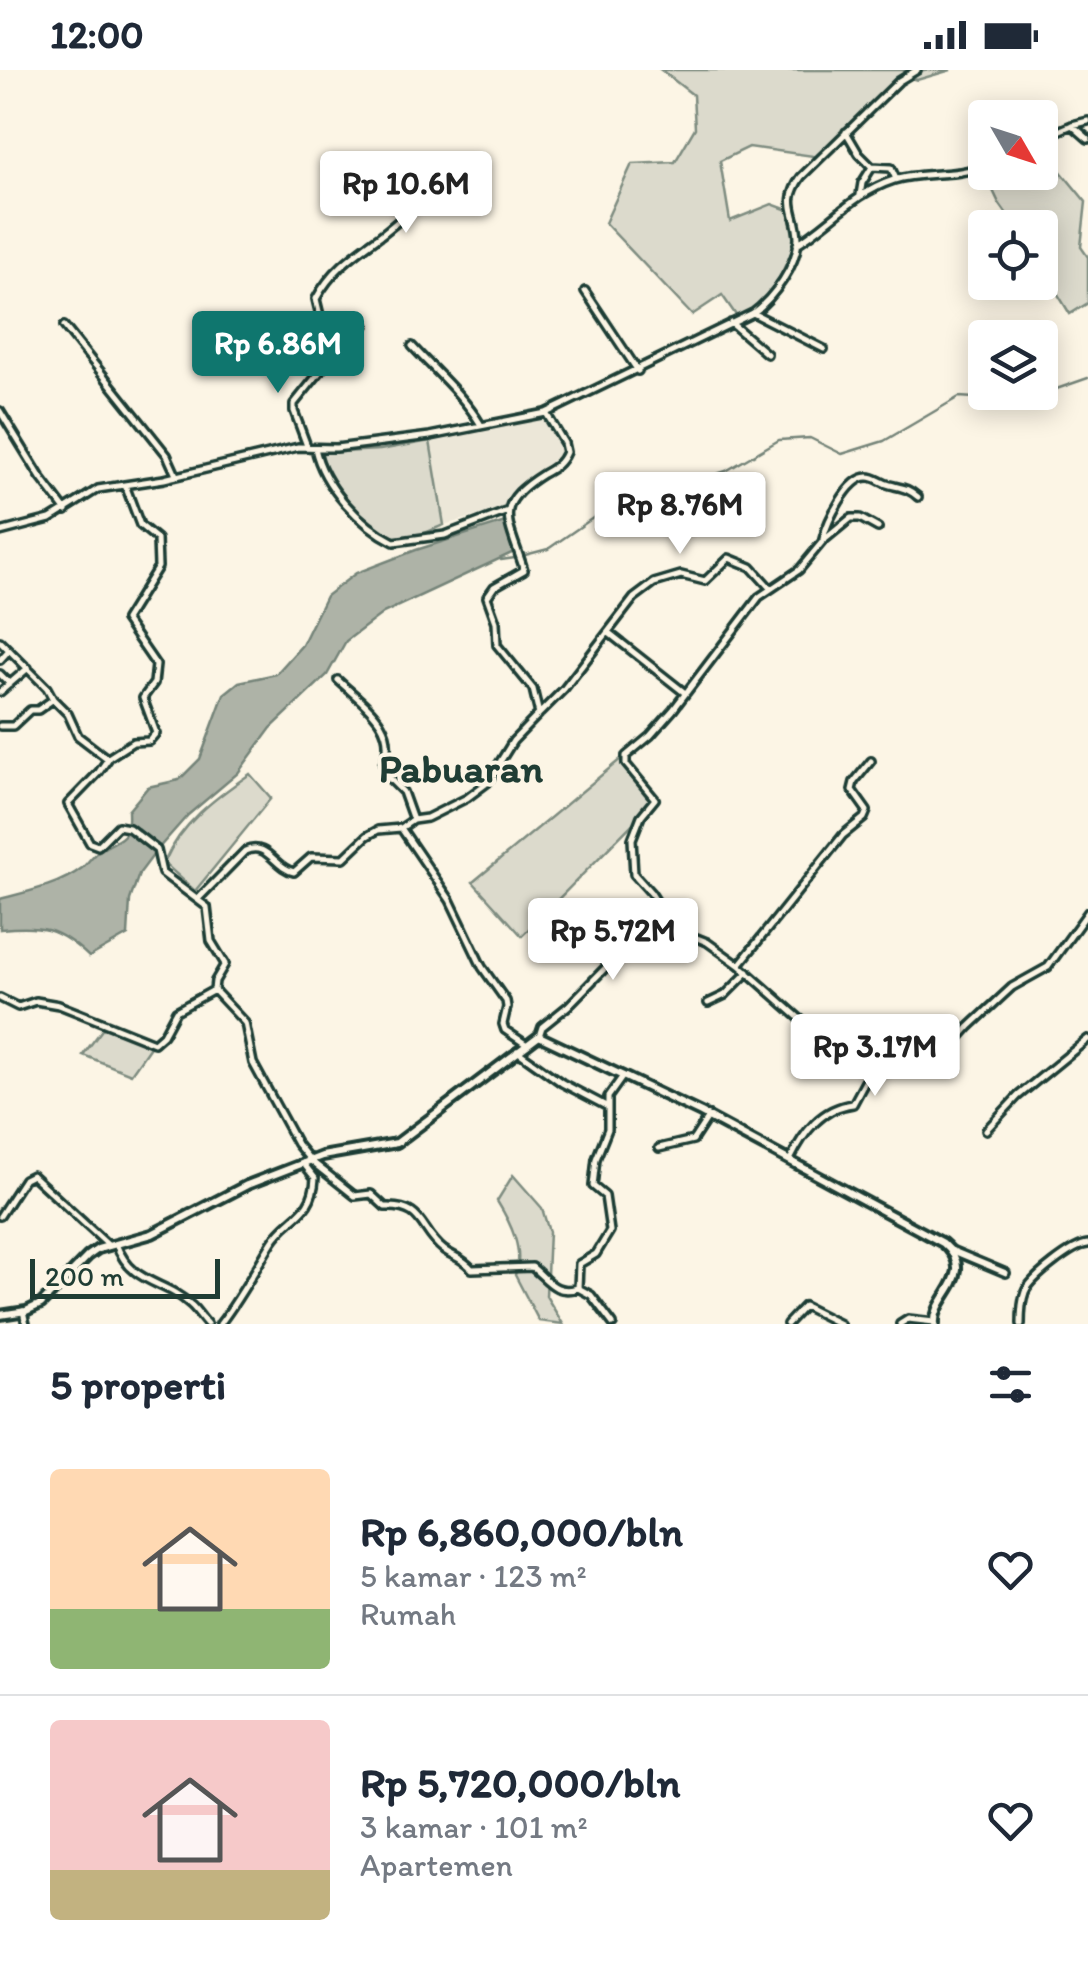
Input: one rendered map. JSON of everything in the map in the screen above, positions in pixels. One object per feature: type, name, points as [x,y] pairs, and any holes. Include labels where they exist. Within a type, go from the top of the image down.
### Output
[{"type":"street","points":[[797,244],[792,189],[816,158],[917,70]]},
{"type":"street","points":[[1058,132],[1088,121]]},
{"type":"street","points":[[1072,125],[1088,140]]},
{"type":"street","points":[[846,132],[872,167],[891,168],[896,179]]},
{"type":"street","points":[[328,353],[316,299],[322,288],[359,248],[376,239],[455,169],[454,162]]},
{"type":"street","points":[[860,195],[872,167]]},
{"type":"street","points":[[0,532],[66,512],[98,489],[311,447],[430,436],[546,413],[754,313],[778,287],[797,244],[860,195],[896,179],[968,171]]},
{"type":"street","points":[[585,291],[638,371]]},
{"type":"street","points":[[754,313],[824,348]]},
{"type":"street","points":[[731,323],[767,354]]},
{"type":"street","points":[[366,325],[328,353],[322,368],[294,404],[322,469],[349,507],[394,542],[445,534],[508,510],[520,489],[558,465],[566,452],[546,413]]},
{"type":"street","points":[[64,326],[167,455],[176,476]]},
{"type":"street","points":[[412,346],[464,398],[481,425]]},
{"type":"street","points":[[0,411],[66,512]]},
{"type":"street","points":[[822,541],[828,521],[861,477],[874,477],[907,488],[918,497]]},
{"type":"street","points":[[124,484],[140,525],[157,539],[158,567],[125,620],[156,665],[154,683],[142,698],[156,733],[108,759],[68,804],[90,843],[98,846],[118,826],[129,828],[156,850],[162,873],[207,907],[211,941],[225,964],[214,990],[245,1022],[253,1063],[314,1178],[313,1194],[305,1210],[274,1239],[258,1271],[220,1324]]},
{"type":"street","points":[[508,510],[524,570],[494,587],[487,600],[496,622],[496,645],[534,690],[539,714]]},
{"type":"street","points":[[878,528],[860,518],[851,518],[822,541],[799,570],[770,588],[738,620],[721,650],[625,761],[655,798],[635,828],[632,870],[670,923],[707,942],[739,965],[824,1040],[838,1048],[891,1057],[894,1062]]},
{"type":"street","points":[[199,898],[244,852],[253,848],[262,849],[286,870],[294,872],[311,857],[344,858],[378,830],[401,828],[467,798],[487,783],[513,742],[634,598],[654,583],[681,574],[705,581],[730,558],[751,566],[770,588]]},
{"type":"street","points":[[608,632],[685,694]]},
{"type":"street","points":[[0,641],[47,688],[68,714],[78,736],[108,759]]},
{"type":"street","points":[[0,660],[10,650]]},
{"type":"street","points":[[0,692],[28,668]]},
{"type":"street","points":[[0,674],[10,684]]},
{"type":"street","points":[[338,680],[372,707],[379,718],[388,751],[383,764],[389,778],[403,792],[413,820]]},
{"type":"street","points":[[0,726],[12,726],[30,710],[38,710],[53,700]]},
{"type":"street","points":[[739,965],[843,835],[864,818],[866,811],[852,790],[871,761]]},
{"type":"street","points":[[401,828],[450,900],[482,967],[506,1000],[508,1007],[502,1024],[527,1044]]},
{"type":"street","points":[[790,1160],[806,1133],[834,1106],[852,1104],[867,1078],[894,1062],[916,1060],[930,1066],[937,1063],[969,1026],[1012,988],[1048,967],[1088,912]]},
{"type":"street","points":[[0,1314],[22,1311],[47,1298],[93,1252],[152,1234],[248,1185],[307,1162],[404,1140],[538,1036],[542,1027],[613,960],[670,923]]},
{"type":"street","points":[[708,1004],[725,995],[748,972]]},
{"type":"street","points":[[0,998],[18,1007],[36,1000],[59,1005],[154,1043],[176,1011],[214,990]]},
{"type":"street","points":[[538,1036],[708,1116],[943,1242],[956,1260],[956,1278],[934,1323],[908,1319],[900,1324]]},
{"type":"street","points":[[986,1130],[1018,1096],[1088,1039]]},
{"type":"street","points":[[517,1052],[562,1083],[606,1106]]},
{"type":"street","points":[[578,1288],[580,1264],[596,1254],[610,1230],[605,1196],[592,1186],[596,1159],[608,1128],[606,1106],[622,1076]]},
{"type":"street","points":[[658,1148],[693,1140],[708,1116]]},
{"type":"street","points":[[307,1162],[355,1196],[372,1194],[386,1207],[402,1206],[410,1211],[442,1248],[459,1256],[472,1269],[528,1266],[557,1290],[578,1288],[591,1295],[613,1324]]},
{"type":"street","points":[[0,1216],[24,1179],[32,1176],[113,1245],[125,1264],[140,1277],[192,1306],[207,1324]]},
{"type":"street","points":[[1021,1324],[1025,1293],[1062,1256],[1088,1244]]},
{"type":"street","points":[[951,1250],[1006,1273]]},
{"type":"street","points":[[787,1324],[804,1306],[840,1324]]},
{"type":"street","points":[[22,1311],[26,1324]]},
{"type":"shaded area","points":[[661,70],[951,70],[917,80],[907,77],[820,157],[749,147],[720,161],[730,221],[772,204],[788,210],[795,244],[768,303],[740,321],[722,295],[692,315],[605,223],[632,164],[675,162],[695,128],[693,95]]},
{"type":"shaded area","points":[[1058,168],[1086,202],[1081,247],[1088,257],[1088,303],[1070,314],[1058,294],[1058,210],[1004,210],[993,190],[1058,190]]},
{"type":"shaded area","points":[[543,416],[562,448],[558,460],[516,489],[505,508],[444,525],[430,441]]},
{"type":"shaded area","points":[[430,441],[444,525],[404,539],[388,535],[364,517],[332,477],[322,453],[380,450]]},
{"type":"shaded area","points":[[505,522],[514,552],[383,613],[346,641],[327,675],[271,728],[238,773],[188,815],[139,874],[130,900],[128,935],[89,957],[68,939],[48,930],[0,929],[0,899],[54,883],[82,868],[125,834],[128,811],[148,787],[179,780],[200,759],[224,694],[239,682],[276,674],[302,645],[326,596],[356,573]]},
{"type":"shaded area","points":[[622,758],[658,798],[522,936],[473,882]]},
{"type":"shaded area","points":[[250,774],[271,798],[195,891],[164,863],[189,824]]},
{"type":"shaded area","points":[[107,1023],[152,1044],[131,1074],[83,1055]]},
{"type":"shaded area","points":[[513,1175],[542,1208],[549,1232],[546,1296],[563,1324],[539,1321],[515,1275],[517,1247],[497,1201]]},
{"type":"waterway","points":[[525,555],[548,549],[603,511],[726,471],[779,440],[810,438],[842,454],[884,441],[959,397],[1022,401],[1088,378]]},
{"type":"waterway","points":[[501,560],[515,558]]},
{"type":"district","name":"Pabuaran","points":[[461,768]]}]
